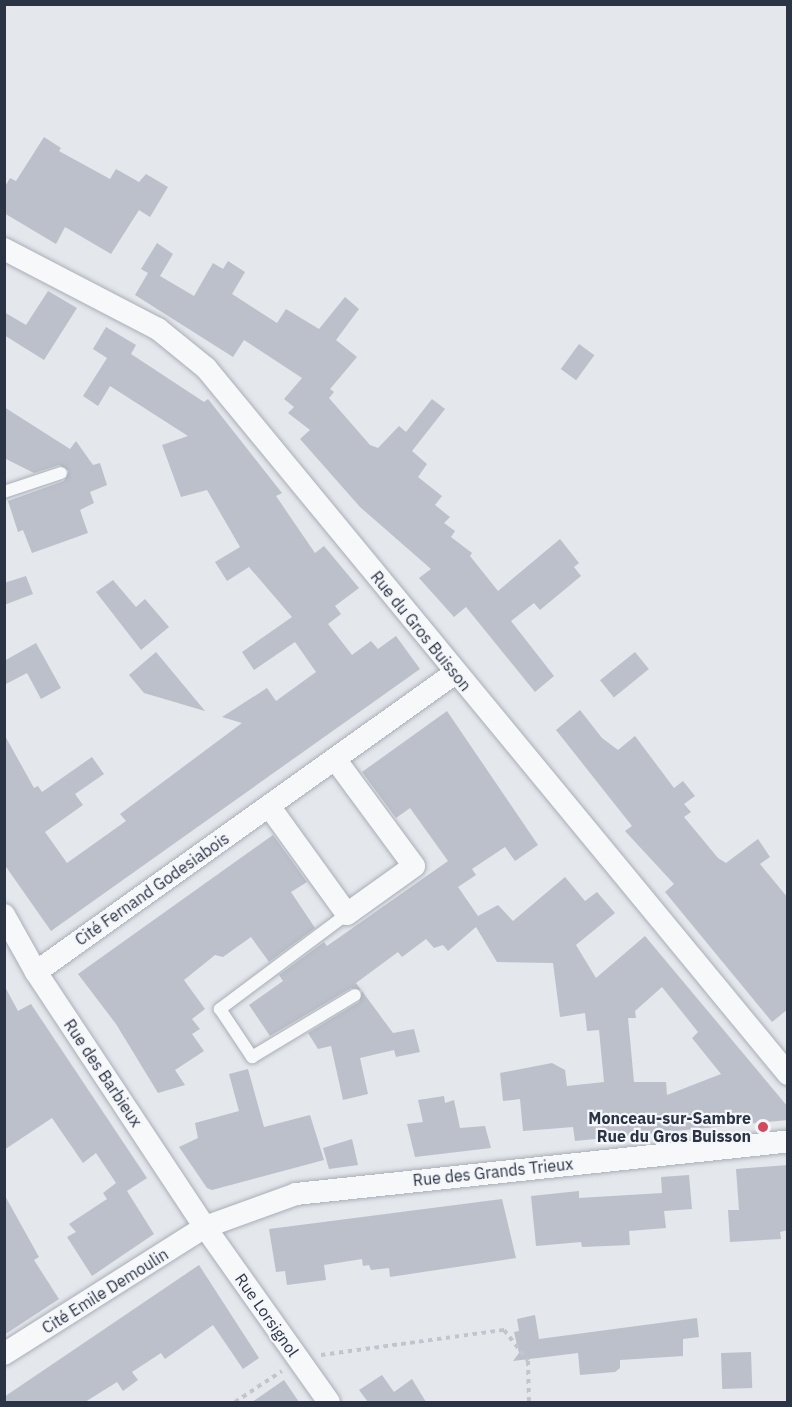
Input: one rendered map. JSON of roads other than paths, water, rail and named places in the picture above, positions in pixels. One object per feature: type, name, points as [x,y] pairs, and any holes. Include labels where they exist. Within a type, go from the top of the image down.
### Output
[{"type":"street","name":"Rue du Gros Buisson","points":[[4,249],[158,329],[206,368],[455,674],[788,1074]]},
{"type":"street","name":"Cité Fernand Godesiabois","points":[[36,972],[455,674]]},
{"type":"street","points":[[269,806],[347,915],[414,866],[335,759]]},
{"type":"street","name":"Rue des Barbieux","points":[[4,915],[36,972],[205,1227]]},
{"type":"street","name":"Rue des Grands Trieux","points":[[205,1227],[296,1194],[788,1141]]},
{"type":"street","name":"Cité Emile Demoulin","points":[[4,1354],[205,1227]]},
{"type":"street","name":"Rue Lorsignol","points":[[205,1227],[329,1402]]},
{"type":"lane","points":[[4,492],[61,473]]},
{"type":"lane","points":[[347,915],[220,1009],[252,1057],[354,995]]},
{"type":"place","name":"Monceau-sur-Sambre Rue du Gros Buisson","points":[[763,1127]]}]
